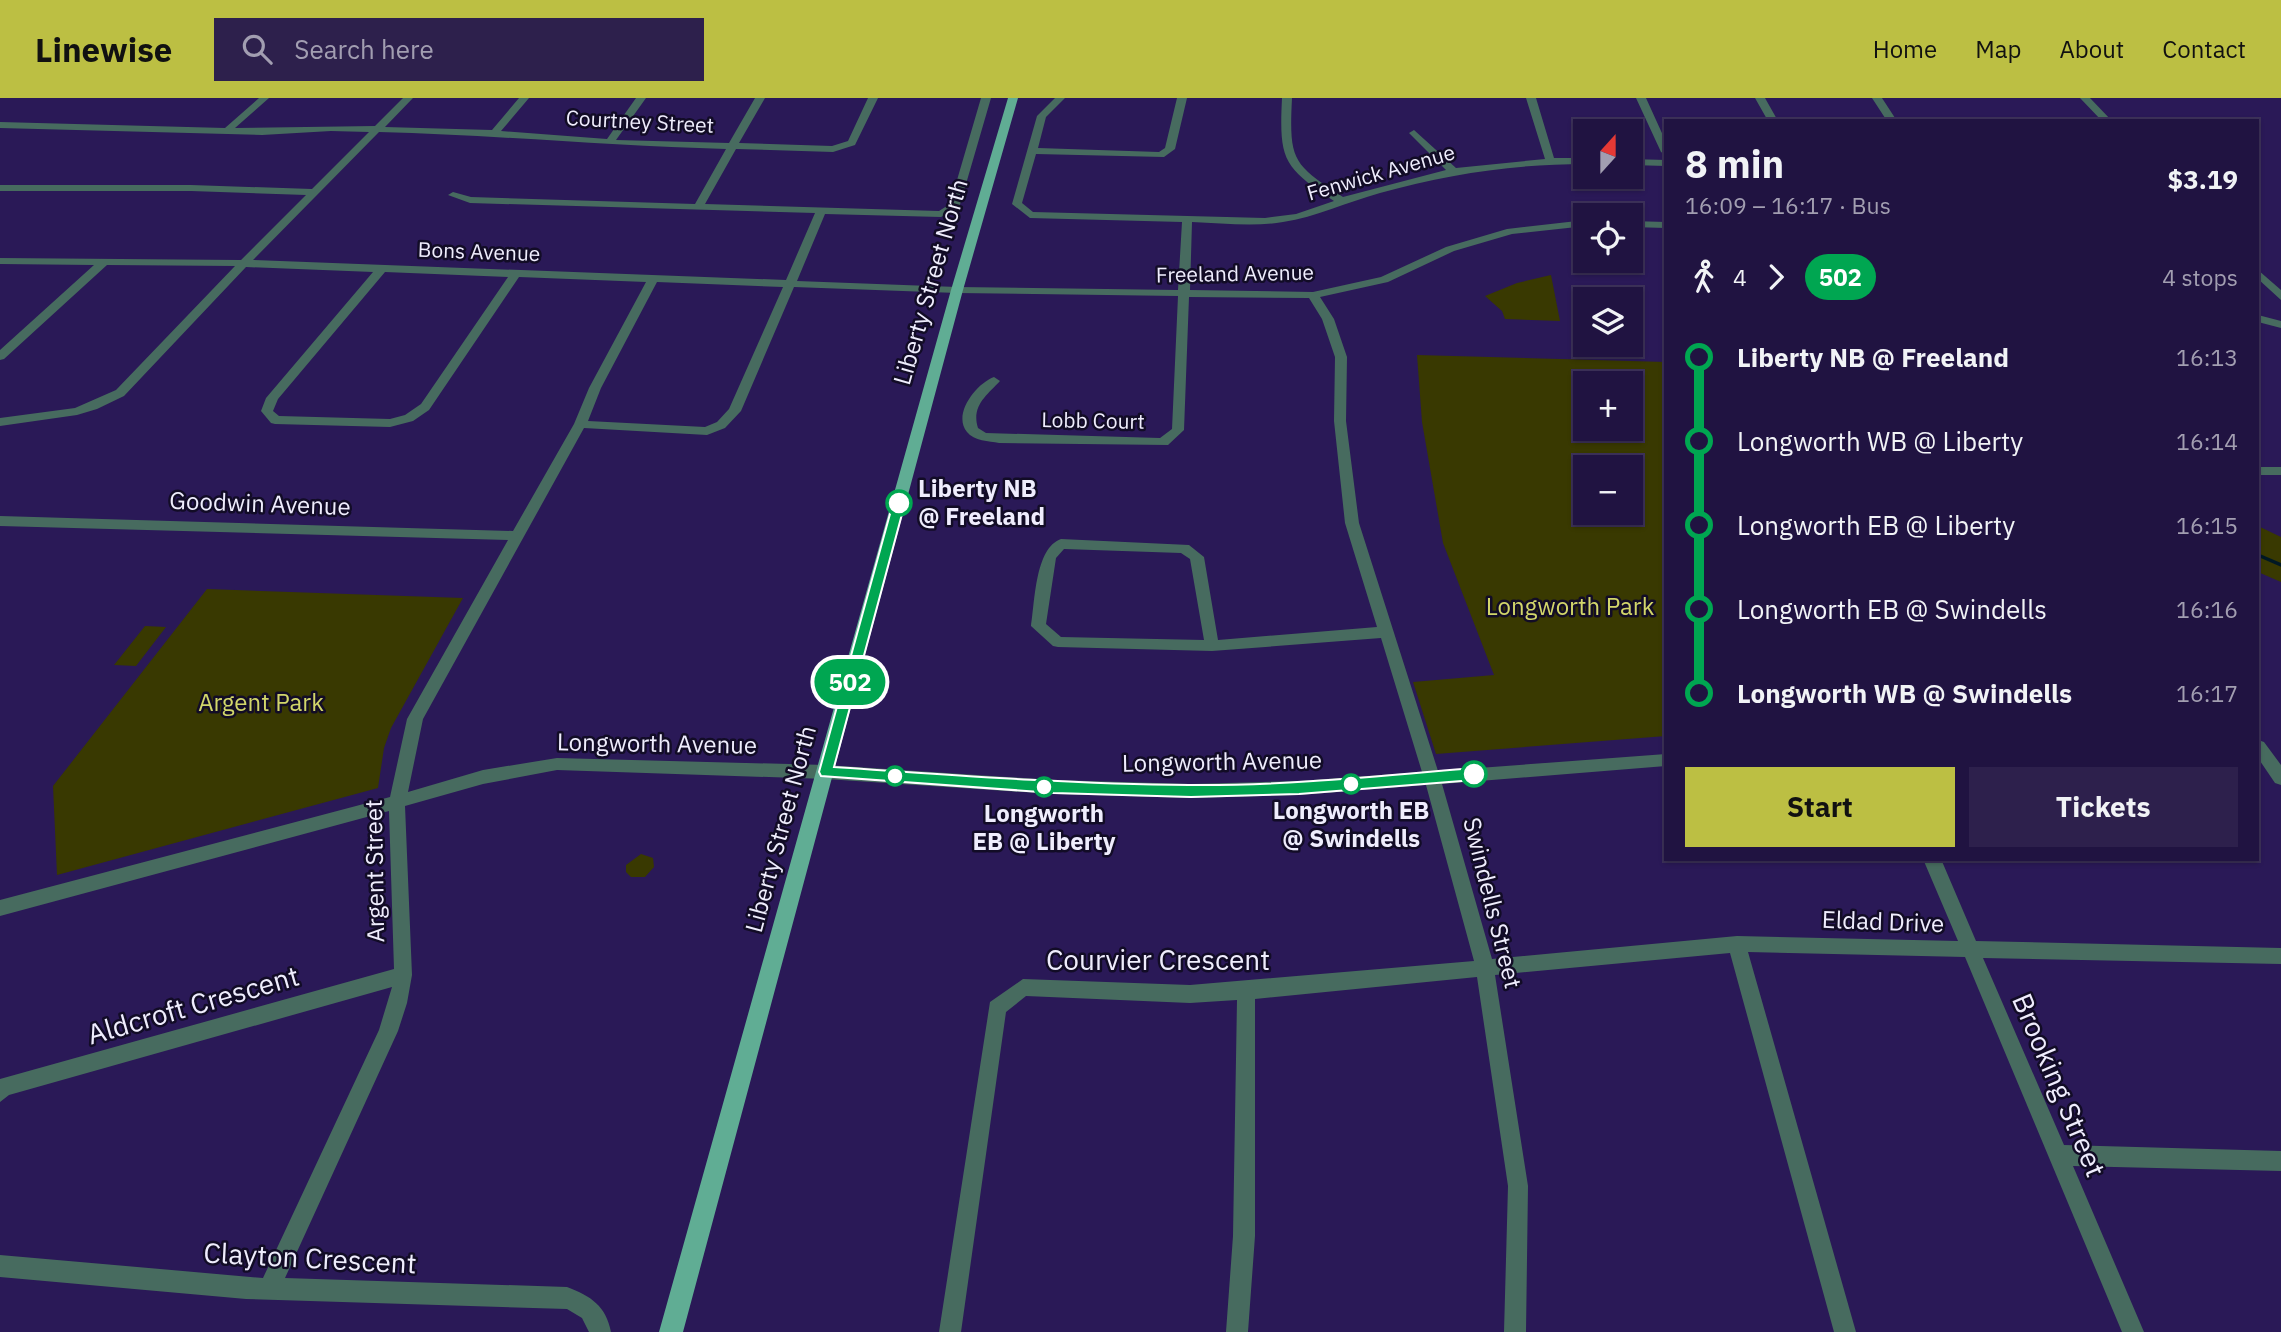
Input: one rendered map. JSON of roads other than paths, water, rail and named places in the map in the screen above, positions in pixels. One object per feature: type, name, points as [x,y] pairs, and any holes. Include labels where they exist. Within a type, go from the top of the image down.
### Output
[{"type":"main road","name":"Liberty Street North","points":[[671,1332],[957,290],[1013,98]]},
{"type":"street","points":[[227,131],[264,98]]},
{"type":"street","points":[[0,422],[78,412],[104,404],[120,393],[243,264],[408,98]]},
{"type":"street","points":[[495,132],[524,98]]},
{"type":"street","points":[[610,142],[641,98]]},
{"type":"street","points":[[698,207],[760,98]]},
{"type":"street","name":"Courtney Street","points":[[0,125],[227,131],[377,129],[495,132],[610,142],[842,148],[854,140],[873,98]]},
{"type":"street","points":[[453,195],[470,200],[941,214],[955,206],[986,98]]},
{"type":"street","points":[[1060,98],[1042,116],[1034,151],[1161,155],[1170,149],[1182,98]]},
{"type":"street","points":[[1287,98],[1284,147],[1297,172],[1342,201]]},
{"type":"street","points":[[1531,98],[1550,160]]},
{"type":"street","points":[[1641,98],[1664,148]]},
{"type":"street","points":[[1760,98],[1772,119]]},
{"type":"street","points":[[1877,98],[1891,119]]},
{"type":"street","points":[[2085,98],[2105,119]]},
{"type":"street","points":[[1414,132],[1452,170]]},
{"type":"street","name":"Fenwick Avenue","points":[[1034,151],[1017,204],[1030,215],[1187,219],[1292,219],[1320,212],[1342,201],[1452,170],[1550,160],[1573,161]]},
{"type":"street","points":[[1643,162],[1664,163]]},
{"type":"street","points":[[0,188],[191,188],[315,192]]},
{"type":"street","points":[[580,424],[706,431],[721,425],[734,411],[821,212]]},
{"type":"street","name":"Lobb Court","points":[[994,381],[980,391],[969,415],[972,430],[982,436],[1163,442],[1178,430],[1187,219]]},
{"type":"street","name":"Freeland Avenue","points":[[957,290],[1313,295],[1384,280],[1450,249],[1511,231],[1573,224]]},
{"type":"street","points":[[1643,224],[1664,225]]},
{"type":"street","name":"Bons Avenue","points":[[0,261],[105,261],[517,272],[957,290]]},
{"type":"street","points":[[0,356],[105,261]]},
{"type":"street","points":[[382,268],[272,398],[267,411],[275,420],[390,423],[409,418],[425,407],[517,272]]},
{"type":"street","points":[[2259,274],[2281,297]]},
{"type":"street","name":"Argent Street","points":[[269,1289],[388,1031],[403,975],[397,803],[415,719],[580,424],[595,388],[654,277]]},
{"type":"street","name":"Swindells Street","points":[[1313,295],[1328,318],[1341,357],[1340,421],[1349,506],[1433,778],[1485,969],[1518,1186],[1515,1332]]},
{"type":"street","points":[[2259,318],[2281,325]]},
{"type":"street","points":[[2259,471],[2281,471]]},
{"type":"street","name":"Goodwin Avenue","points":[[0,521],[519,536]]},
{"type":"street","points":[[1212,646],[1197,557],[1184,548],[1061,544],[1049,555],[1038,625],[1058,642],[1212,646],[1386,632]]},
{"type":"street","points":[[2259,748],[2273,771]]},
{"type":"street","name":"Longworth Avenue","points":[[0,908],[397,803],[482,777],[557,764],[826,772],[1054,788],[1191,791],[1299,788],[1664,760]]},
{"type":"street","name":"Brooking Street","points":[[1934,861],[2133,1332]]},
{"type":"street","points":[[1737,944],[1845,1332]]},
{"type":"street","name":"Eldad Drive","points":[[1485,969],[1737,944],[2281,956]]},
{"type":"street","name":"Courvier Crescent","points":[[950,1332],[997,1008],[1023,987],[1190,994],[1485,969]]},
{"type":"street","name":"Aldcroft Crescent","points":[[0,1092],[3,1087],[403,975]]},
{"type":"street","points":[[1237,1332],[1244,1236],[1246,991]]},
{"type":"street","points":[[2058,1155],[2281,1161]]},
{"type":"street","name":"Clayton Crescent","points":[[0,1266],[269,1289],[567,1298],[582,1303],[593,1312],[600,1332]]},
{"type":"waterway","points":[[2259,555],[2281,565]]},
{"type":"place","name":"Liberty NB @ Freeland","points":[[899,503]]},
{"type":"place","name":"Longworth EB @ Swindells","points":[[1351,784]]},
{"type":"place","name":"Longworth EB @ Liberty","points":[[1044,787]]},
{"type":"park label","name":"Longworth Park","points":[[1570,607]]},
{"type":"park label","name":"Argent Park","points":[[261,703]]}]
